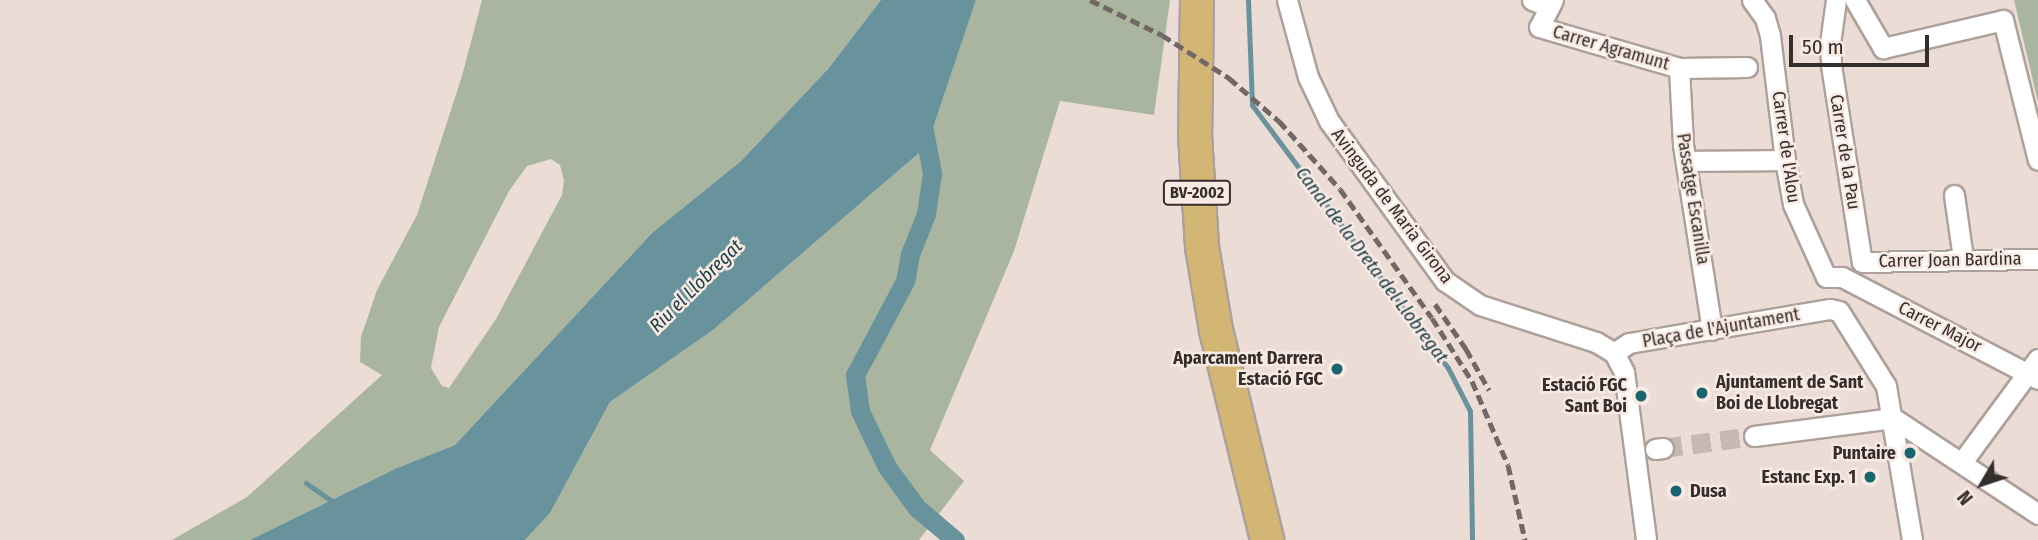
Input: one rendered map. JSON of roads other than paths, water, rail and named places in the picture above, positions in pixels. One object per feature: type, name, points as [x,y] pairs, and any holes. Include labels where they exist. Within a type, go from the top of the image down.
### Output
[{"type":"main road","name":"BV-2002","points":[[1197,0],[1195,135],[1202,247],[1216,330],[1267,540]]},
{"type":"street","name":"Avinguda de Maria Girona","points":[[1287,0],[1308,77],[1329,121],[1445,281],[1480,304],[1596,342],[1614,353]]},
{"type":"street","name":"Carrer de l'Alou","points":[[1752,0],[1765,18],[1770,36],[1784,160],[1793,204],[1826,277],[1842,277]]},
{"type":"street","name":"Carrer de la Pau","points":[[1836,0],[1830,43],[1831,65],[1862,262]]},
{"type":"street","points":[[1856,0],[1883,48],[2003,20],[2038,160]]},
{"type":"street","name":"Carrer Agramunt","points":[[1544,2],[1539,27],[1679,68],[1747,67]]},
{"type":"street","name":"Passatge Escanilla","points":[[1679,68],[1683,145],[1688,161],[1713,330]]},
{"type":"street","points":[[1688,161],[1784,160]]},
{"type":"street","points":[[1954,195],[1963,258]]},
{"type":"street","name":"Carrer Joan Bardina","points":[[1862,262],[1963,258],[2038,259]]},
{"type":"street","points":[[1862,262],[1842,277],[1830,309],[1839,312],[1886,386],[1912,540]]},
{"type":"street","name":"Carrer Major","points":[[1842,277],[2035,370]]},
{"type":"street","name":"Plaça de l'Ajuntament","points":[[1614,353],[1629,343],[1830,309]]},
{"type":"street","points":[[1614,353],[1624,372],[1646,540]]},
{"type":"street","points":[[1962,462],[2035,370]]},
{"type":"street","points":[[1754,436],[1893,418],[2038,514]]},
{"type":"water","name":"Riu el Llobregat","points":[[881,0],[976,0],[927,146],[713,330],[610,402],[550,513],[525,540],[250,540],[397,468],[455,445],[652,233],[741,161],[828,69]]},
{"type":"waterway","name":"Canal de la Dreta del Llobregat","points":[[1248,0],[1252,105],[1448,368],[1470,411],[1472,540]]},
{"type":"waterway","name":"Canal de la Dreta del Llobregat","points":[[922,120],[932,173],[926,214],[910,254],[905,281],[855,375],[860,411],[887,467],[917,508],[955,540]]},
{"type":"waterway","points":[[306,483],[335,503]]},
{"type":"tunnel","points":[[1663,448],[1754,436]]},
{"type":"railway","points":[[1090,0],[1162,35],[1229,78],[1279,121],[1340,189],[1432,318],[1472,381],[1508,465],[1525,540]]},
{"type":"railway","points":[[1435,304],[1466,349],[1489,390]]},
{"type":"place","name":"Aparcament Darrera Estació FGC","points":[[1337,369]]},
{"type":"place","name":"Ajuntament de Sant Boi de Llobregat","points":[[1702,393]]},
{"type":"place","name":"Estació FGC Sant Boi","points":[[1641,396]]},
{"type":"place","name":"Puntaire","points":[[1910,453]]},
{"type":"place","name":"Estanc Exp. 1","points":[[1870,477]]},
{"type":"place","name":"Dusa","points":[[1676,491]]}]
